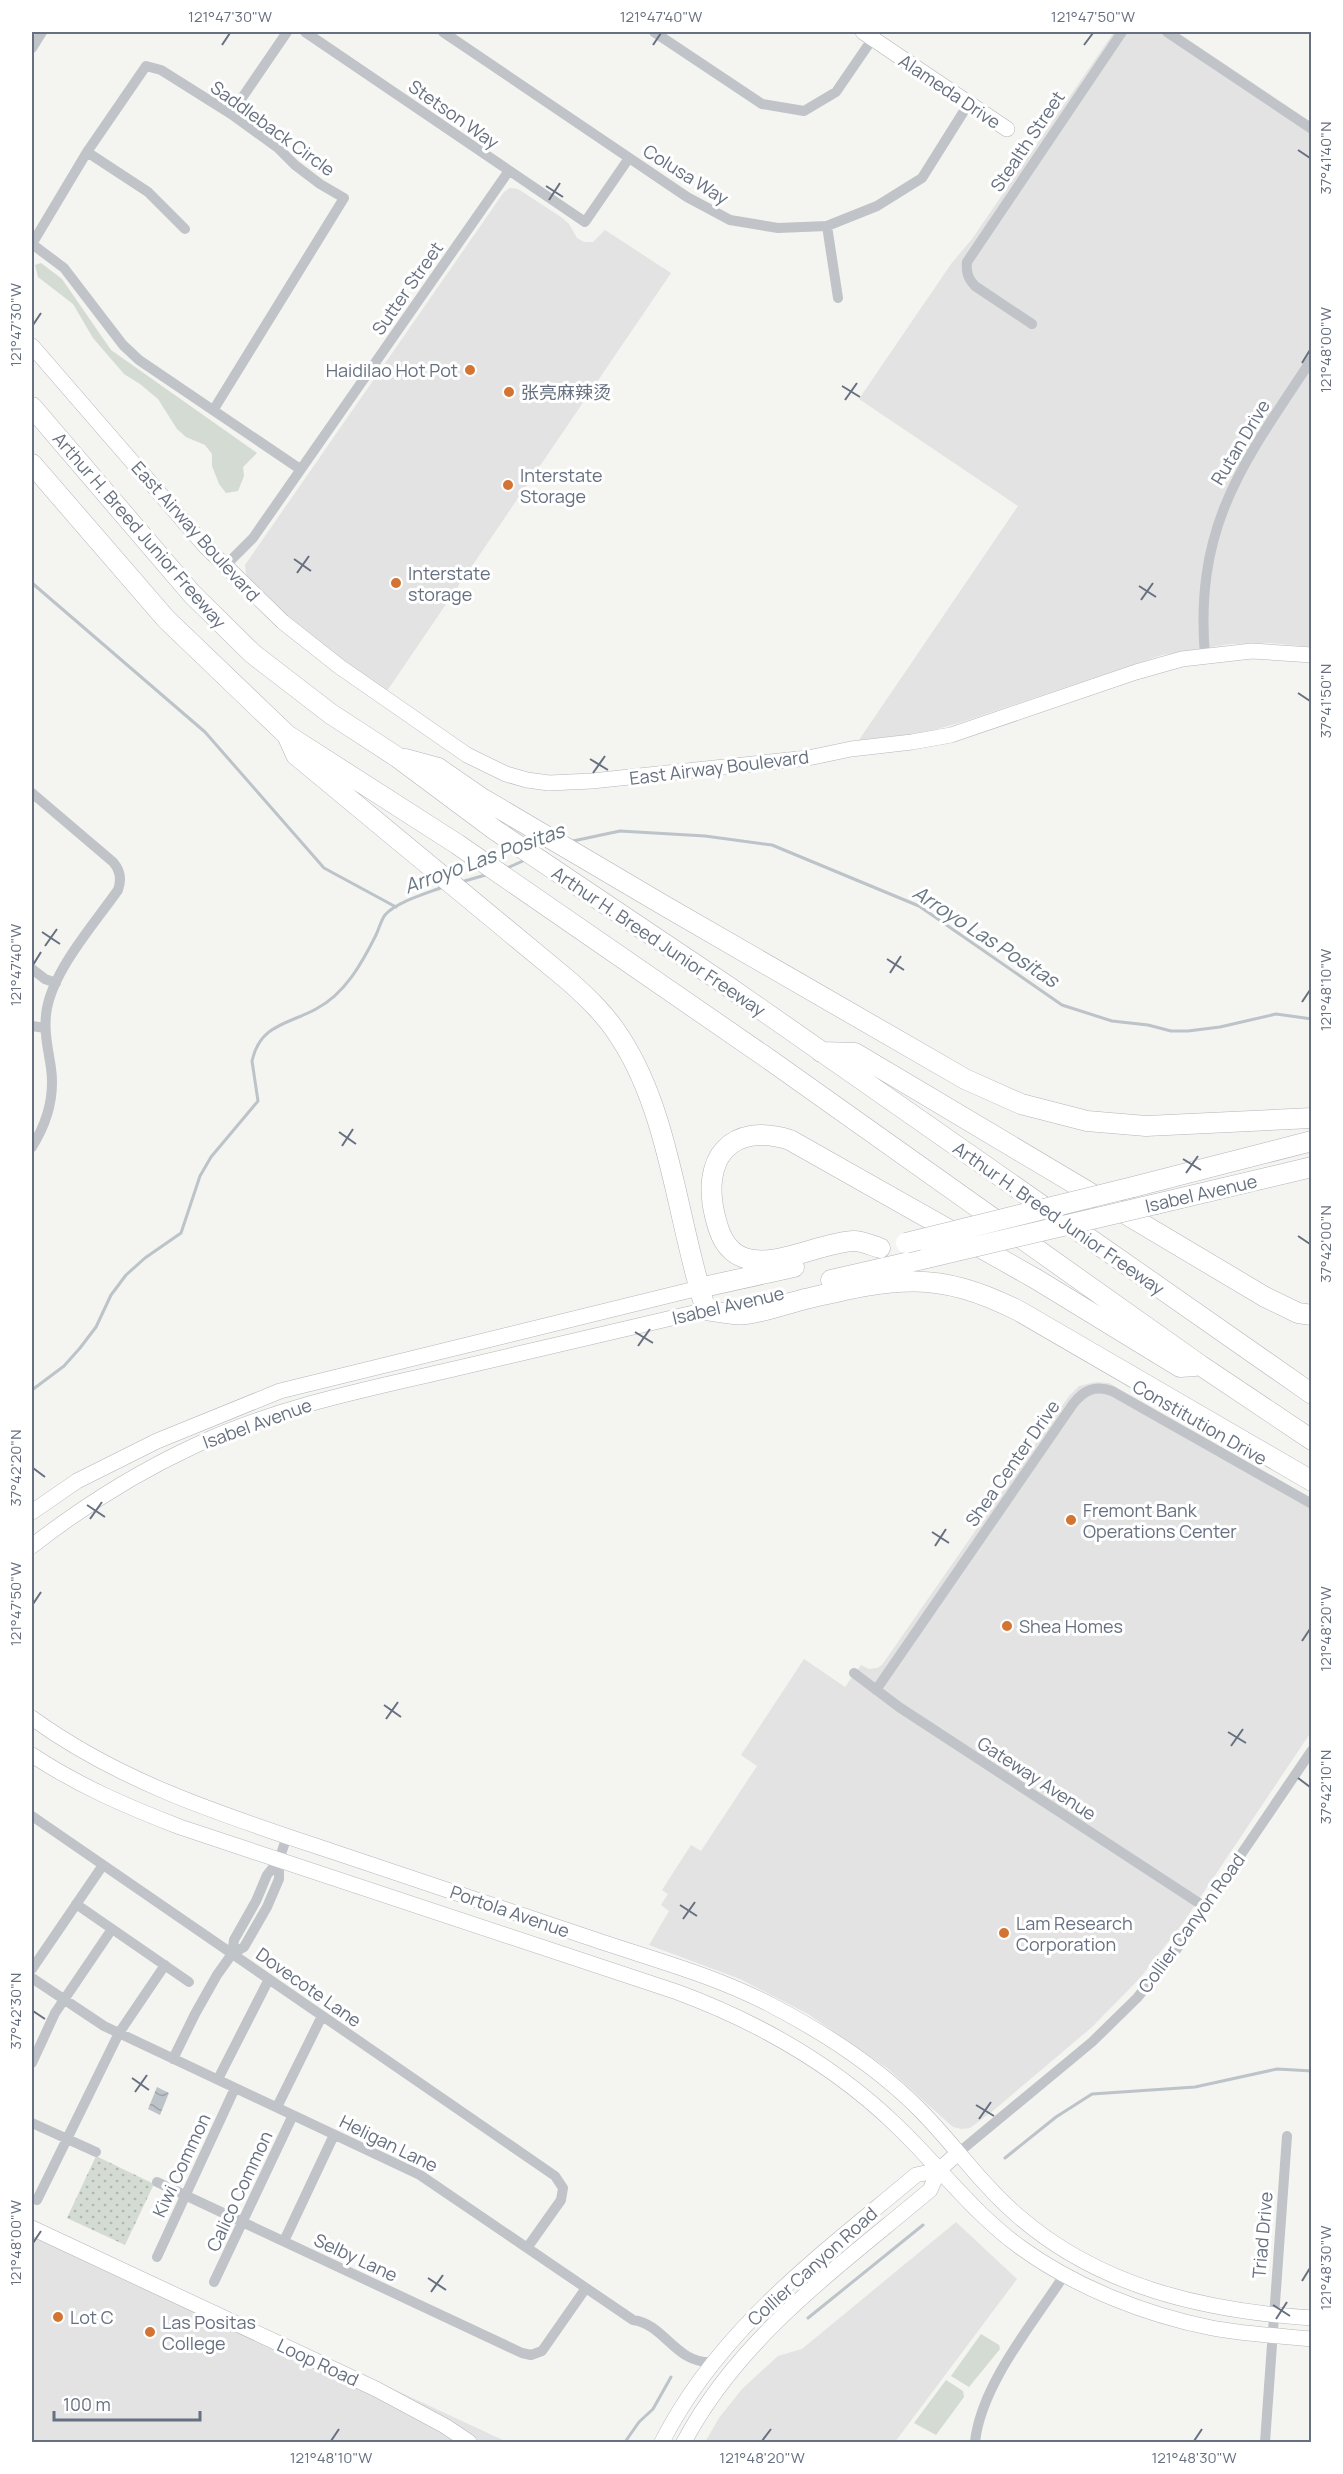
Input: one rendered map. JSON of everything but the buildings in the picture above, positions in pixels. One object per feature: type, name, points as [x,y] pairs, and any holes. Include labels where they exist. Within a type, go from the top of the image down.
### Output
[{"type":"highway","name":"Arthur H. Breed Junior Freeway","points":[[32,407],[166,564],[220,623],[253,654],[331,714],[396,757],[495,830],[729,987],[1311,1394]]},
{"type":"highway","name":"Arthur H. Breed Junior Freeway","points":[[32,464],[166,619],[287,735],[457,844],[760,1054],[1200,1365],[1311,1440]]},
{"type":"highway","points":[[287,735],[296,755],[589,999],[607,1019],[630,1054],[655,1113],[706,1310],[745,1315],[886,1282],[916,1280],[960,1286],[1019,1311],[1311,1480]]},
{"type":"highway","points":[[396,757],[438,768],[480,797],[965,1079],[1021,1104],[1087,1121],[1146,1126],[1311,1118]]},
{"type":"highway","points":[[821,1052],[855,1053],[1265,1297],[1298,1313],[1311,1315]]},
{"type":"highway","points":[[880,1248],[855,1241],[770,1260],[742,1257],[724,1240],[712,1205],[710,1187],[712,1170],[720,1154],[731,1144],[744,1137],[767,1135],[790,1140],[1036,1279],[1180,1366],[1200,1365]]},
{"type":"highway","name":"Isabel Avenue","points":[[699,1288],[906,1243],[1311,1141]]},
{"type":"highway","name":"Isabel Avenue","points":[[706,1310],[1308,1170]]},
{"type":"main road","name":"Alameda Drive","points":[[868,35],[1007,129]]},
{"type":"main road","name":"East Airway Boulevard","points":[[32,346],[225,567],[254,596],[311,645],[467,755],[506,774],[549,783],[592,781],[796,759],[851,748],[932,739],[1136,672],[1205,656],[1252,651],[1311,656]]},
{"type":"main road","name":"Isabel Avenue","points":[[32,1512],[77,1481],[157,1440],[280,1391],[699,1288]]},
{"type":"main road","name":"Isabel Avenue","points":[[32,1546],[88,1504],[163,1462],[195,1446],[284,1411],[395,1382],[706,1310]]},
{"type":"main road","name":"Portola Avenue","points":[[32,1718],[90,1756],[132,1778],[174,1796],[687,1970],[770,2004],[825,2036],[901,2091],[1016,2215],[1076,2256],[1144,2288],[1187,2302],[1238,2311],[1311,2318]]},
{"type":"main road","name":"Portola Avenue","points":[[32,1755],[68,1779],[126,1807],[180,1827],[677,1992],[732,2014],[833,2071],[883,2112],[1002,2233],[1042,2262],[1136,2306],[1182,2320],[1212,2328],[1311,2339]]},
{"type":"main road","name":"Collier Canyon Road","points":[[684,2442],[708,2401],[753,2344],[788,2310],[930,2190],[939,2170],[958,2153]]},
{"type":"main road","name":"Collier Canyon Road","points":[[662,2442],[686,2401],[713,2362],[757,2313],[794,2278],[916,2175],[939,2170]]},
{"type":"main road","name":"Loop Road","points":[[32,2228],[386,2394],[445,2426],[469,2442]]},
{"type":"street","points":[[32,48],[42,32]]},
{"type":"street","points":[[231,114],[287,32]]},
{"type":"street","name":"Stetson Way","points":[[305,32],[508,172],[585,222],[629,158]]},
{"type":"street","name":"Colusa Way","points":[[443,32],[687,197],[730,220],[778,228],[827,226],[877,206],[922,178],[969,103]]},
{"type":"street","points":[[654,32],[762,104],[804,111],[836,92],[868,35]]},
{"type":"street","name":"Stealth Street","points":[[1032,324],[975,286],[969,280],[966,271],[967,262],[1122,32]]},
{"type":"street","points":[[1167,32],[1311,129]]},
{"type":"street","name":"Saddleback Circle","points":[[214,409],[344,198],[294,165],[278,148],[231,114],[161,70],[146,66],[87,152],[32,244],[64,268],[123,345],[139,360],[214,409],[300,470]]},
{"type":"street","points":[[87,152],[148,192],[185,229]]},
{"type":"street","name":"Sutter Street","points":[[225,567],[253,538],[508,172]]},
{"type":"street","points":[[827,226],[838,297]]},
{"type":"street","name":"Rutan Drive","points":[[1205,656],[1203,618],[1206,575],[1216,527],[1226,499],[1250,453],[1311,359]]},
{"type":"street","points":[[32,793],[113,862],[120,875],[118,890],[56,983],[47,1008],[45,1028],[52,1079],[51,1098],[44,1127],[32,1147]]},
{"type":"street","points":[[32,969],[45,979],[56,983]]},
{"type":"street","points":[[32,1026],[45,1028]]},
{"type":"street","name":"Constitution Drive","points":[[1073,1404],[1087,1391],[1095,1388],[1112,1391],[1311,1504]]},
{"type":"street","name":"Shea Center Drive","points":[[876,1689],[1073,1404]]},
{"type":"street","name":"Gateway Avenue","points":[[854,1672],[876,1689],[1205,1907]]},
{"type":"street","name":"Collier Canyon Road","points":[[958,2153],[1116,2020],[1157,1975],[1311,1750]]},
{"type":"street","name":"Dovecote Lane","points":[[32,1816],[555,2176],[563,2188],[561,2200],[527,2248]]},
{"type":"street","points":[[173,2059],[205,1996],[232,1954],[244,1947],[267,1907],[279,1879],[279,1860],[287,1836]]},
{"type":"street","points":[[32,1969],[103,1865]]},
{"type":"street","points":[[76,1904],[189,1982]]},
{"type":"street","points":[[32,2064],[64,2000],[112,1929]]},
{"type":"street","points":[[37,2200],[119,2032],[165,1965]]},
{"type":"street","name":"Heligan Lane","points":[[32,1978],[95,2020],[420,2175],[633,2320],[645,2323],[694,2360],[713,2362]]},
{"type":"street","points":[[219,2079],[269,1979]]},
{"type":"street","points":[[277,2107],[322,2016]]},
{"type":"street","name":"Kiwi Common","points":[[157,2257],[235,2088]]},
{"type":"street","name":"Calico Common","points":[[214,2282],[293,2115]]},
{"type":"street","points":[[32,2122],[96,2152]]},
{"type":"street","points":[[284,2241],[334,2134]]},
{"type":"street","name":"Triad Drive","points":[[1265,2442],[1287,2136]]},
{"type":"street","name":"Selby Lane","points":[[157,2182],[522,2353],[531,2355],[542,2351],[586,2288]]},
{"type":"street","points":[[975,2442],[978,2423],[988,2392],[1065,2274]]},
{"type":"shaded area","points":[[1114,32],[1177,32],[1311,122],[1311,647],[1270,643],[1230,644],[1162,655],[923,733],[859,740],[1018,506],[859,399]]},
{"type":"shaded area","points":[[510,188],[518,189],[561,217],[569,224],[577,238],[584,242],[593,242],[605,230],[671,273],[387,691],[358,673],[293,621],[246,575],[245,565],[504,192]]},
{"type":"shaded area","points":[[41,263],[62,279],[111,350],[257,453],[243,467],[244,476],[238,491],[226,493],[219,484],[212,466],[212,454],[205,445],[186,437],[177,429],[158,399],[124,374],[93,338],[73,304],[38,277],[35,265]]},
{"type":"shaded area","points":[[1096,1382],[1109,1383],[1311,1498],[1311,1732],[1183,1923],[1140,1978],[1092,2027],[994,2110],[970,2128],[962,2129],[953,2127],[887,2068],[808,2014],[740,1979],[649,1945],[669,1911],[661,1905],[668,1894],[662,1890],[691,1845],[701,1851],[757,1766],[741,1755],[804,1659],[845,1687],[861,1665],[869,1669],[882,1665],[1069,1396],[1079,1386]]},
{"type":"shaded area","points":[[96,2156],[154,2184],[125,2245],[67,2218]]},
{"type":"shaded area","name":"Las Positas College","points":[[32,2221],[507,2442],[32,2442]]},
{"type":"shaded area","points":[[956,2222],[1017,2279],[895,2442],[705,2442],[719,2418],[742,2389],[778,2356],[802,2349]]},
{"type":"shaded area","points":[[981,2334],[999,2345],[1000,2349],[969,2387],[951,2376]]},
{"type":"shaded area","points":[[946,2380],[963,2391],[964,2397],[936,2435],[914,2423]]},
{"type":"water","points":[[157,2087],[169,2093],[160,2115],[148,2109]]},
{"type":"waterway","name":"Arroyo Las Positas","points":[[32,583],[205,732],[324,868],[396,907]]},
{"type":"waterway","name":"Arroyo Las Positas","points":[[573,841],[620,831],[705,836],[772,845],[919,906],[1062,1005],[1112,1021],[1148,1025],[1171,1031],[1188,1031],[1220,1027],[1276,1014],[1312,1019]]},
{"type":"waterway","name":"Arroyo Las Positas","points":[[507,868],[525,860]]},
{"type":"waterway","name":"Arroyo Las Positas","points":[[461,882],[489,874]]},
{"type":"waterway","points":[[32,1390],[64,1366],[80,1348],[96,1327],[111,1295],[126,1275],[145,1258],[181,1233],[200,1176],[211,1157],[258,1101],[252,1061],[262,1039],[277,1027],[316,1009],[336,995],[359,967],[384,917],[390,910],[443,887]]},
{"type":"waterway","points":[[1005,2158],[1056,2117],[1092,2094],[1195,2087],[1277,2069],[1312,2071]]},
{"type":"waterway","points":[[808,2318],[923,2225]]},
{"type":"waterway","points":[[625,2442],[639,2422],[653,2409],[671,2377]]},
{"type":"place","name":"Haidilao Hot Pot","points":[[470,370]]},
{"type":"place","name":"张亮麻辣烫","points":[[509,392]]},
{"type":"place","name":"Interstate Storage","points":[[508,485]]},
{"type":"place","name":"Interstate storage","points":[[396,583]]},
{"type":"place","name":"Fremont Bank Operations Center","points":[[1071,1520]]},
{"type":"place","name":"Shea Homes","points":[[1007,1626]]},
{"type":"place","name":"Lam Research Corporation","points":[[1004,1933]]},
{"type":"place","name":"Lot C","points":[[58,2317]]},
{"type":"place","name":"Las Positas College","points":[[150,2332]]}]
